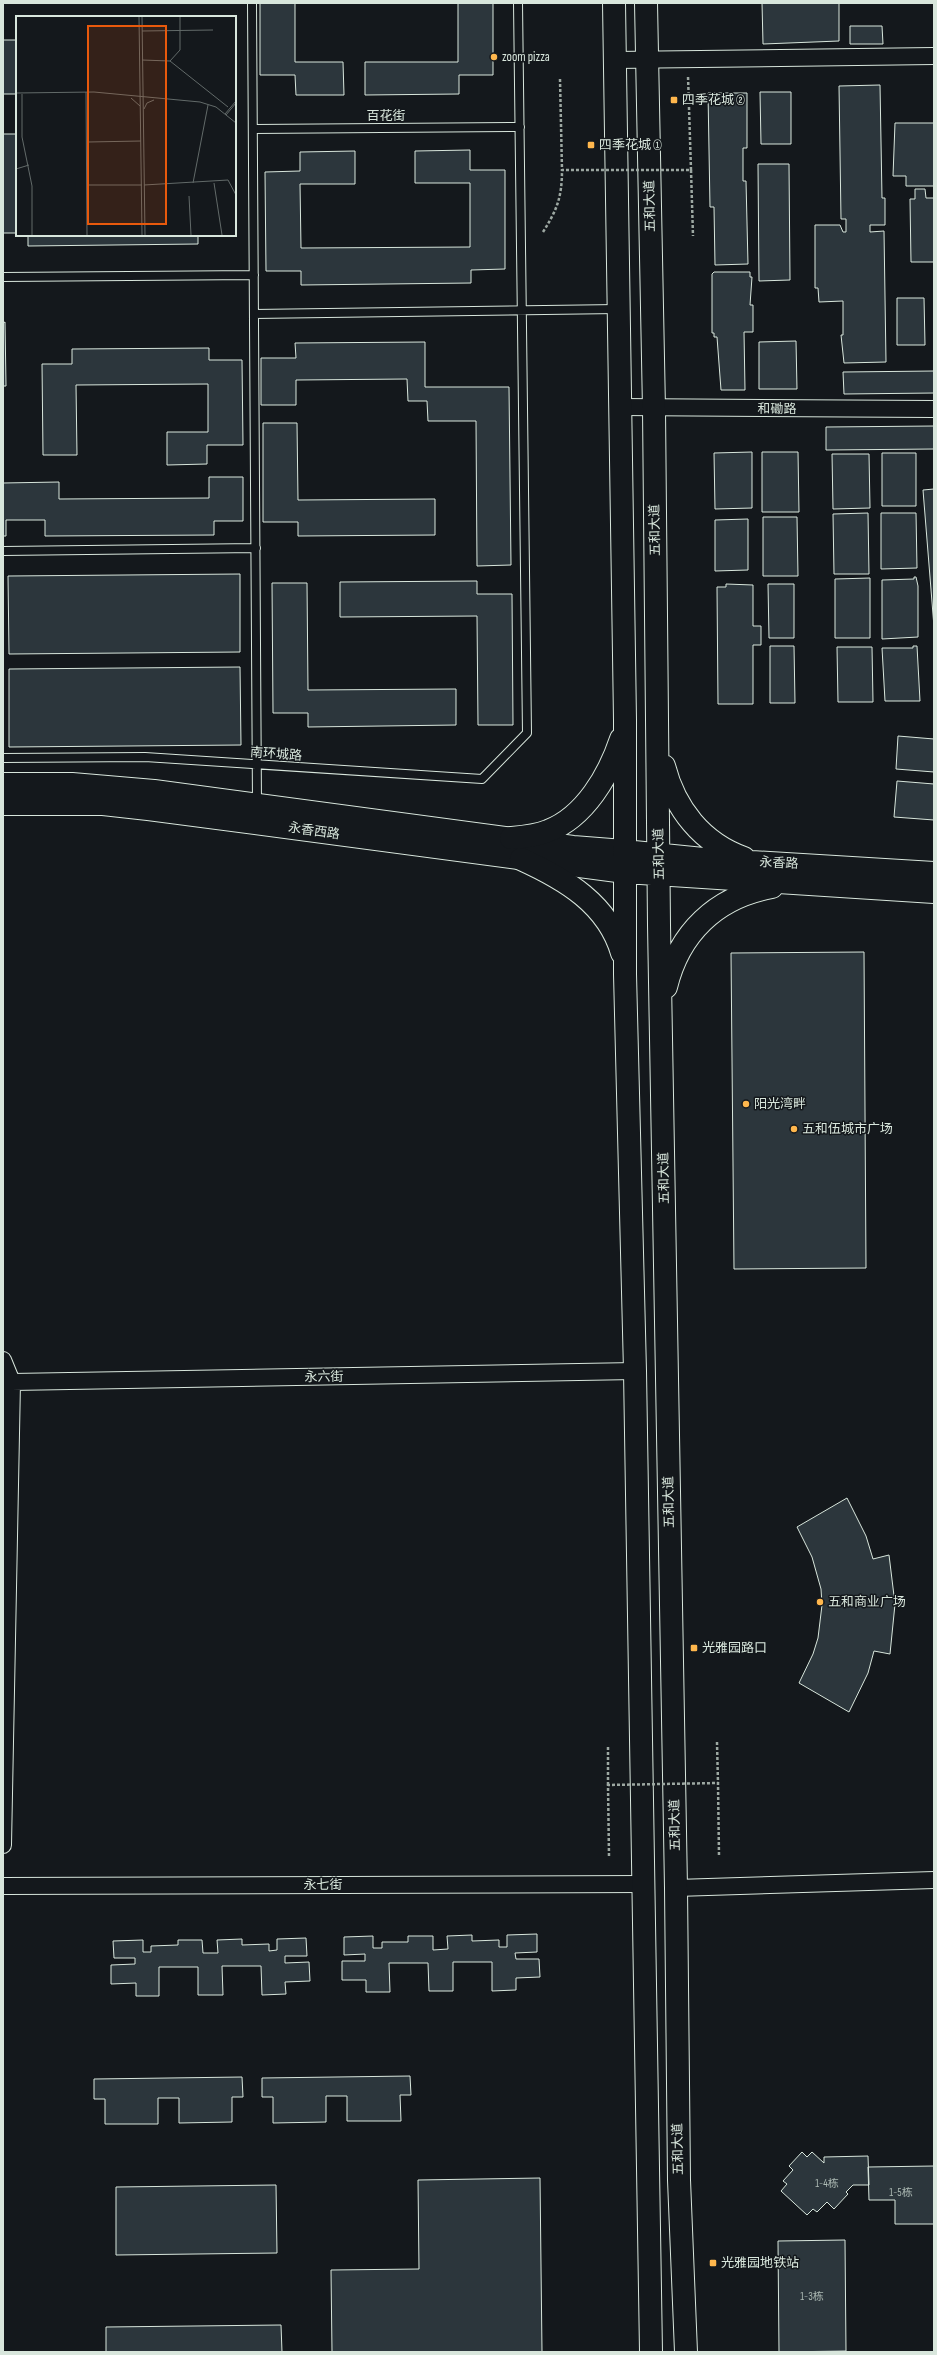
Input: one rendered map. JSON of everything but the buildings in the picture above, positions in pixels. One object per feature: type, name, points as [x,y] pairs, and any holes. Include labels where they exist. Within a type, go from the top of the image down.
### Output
[{"type":"main road","points":[[614,3],[625,720],[625,974],[635,1372],[651,2352]]},
{"type":"main road","name":"五和大道","points":[[646,3],[654,408],[661,1008],[676,1888],[678,2180],[686,2352]]},
{"type":"main road","points":[[625,720],[657,729],[673,793],[695,827],[726,851],[743,858],[761,862]]},
{"type":"main road","points":[[511,838],[535,835],[549,831],[565,822],[579,811],[606,774],[614,758],[625,720]]},
{"type":"main road","name":"永香西路","points":[[3,784],[112,786],[257,804],[511,838],[625,862]]},
{"type":"main road","name":"永香西路","points":[[3,804],[67,803],[148,809],[522,859],[625,862]]},
{"type":"main road","points":[[522,859],[566,882],[597,907],[616,935],[625,974]]},
{"type":"main road","name":"永香路","points":[[625,862],[659,864],[761,862],[934,873]]},
{"type":"main road","name":"永香路","points":[[659,864],[791,883],[934,892]]},
{"type":"main road","points":[[626,1011],[661,1008],[675,961],[683,943],[695,927],[709,914],[745,895],[791,883]]},
{"type":"street","points":[[615,60],[934,56]]},
{"type":"street","name":"和磡路","points":[[621,407],[934,409]]},
{"type":"street","points":[[3,1360],[12,1382],[3,1845]]},
{"type":"street","name":"永六街","points":[[12,1382],[635,1372]]},
{"type":"street","points":[[676,1888],[934,1880]]},
{"type":"street","name":"永七街","points":[[3,1886],[643,1884]]},
{"type":"lane","points":[[252,3],[258,765],[257,804]]},
{"type":"lane","points":[[518,3],[522,310]]},
{"type":"lane","name":"百花街","points":[[253,129],[520,127]]},
{"type":"lane","points":[[3,277],[254,275]]},
{"type":"lane","points":[[254,314],[619,309]]},
{"type":"lane","name":"南环城路","points":[[3,758],[145,757],[482,779],[527,733],[522,310]]},
{"type":"lane","points":[[3,551],[256,548]]},
{"type":"path","points":[[688,76],[693,236]]},
{"type":"path","points":[[543,232],[553,216],[562,192],[560,79]]},
{"type":"path","points":[[562,170],[691,170]]},
{"type":"path","points":[[717,1742],[719,1856]]},
{"type":"path","points":[[608,1747],[609,1856]]},
{"type":"path","points":[[608,1785],[718,1783]]},
{"type":"place","name":"zoom pizza","points":[[494,57]]},
{"type":"place","name":"四季花城 ②","points":[[674,100]]},
{"type":"place","name":"四季花城 ①","points":[[591,145]]},
{"type":"place","name":"阳光湾畔","points":[[746,1104]]},
{"type":"place","name":"五和伍城市广场","points":[[794,1129]]},
{"type":"place","name":"五和商业广场","points":[[820,1602]]},
{"type":"place","name":"光雅园路口","points":[[694,1648]]},
{"type":"place","name":"光雅园地铁站","points":[[713,2263]]}]
